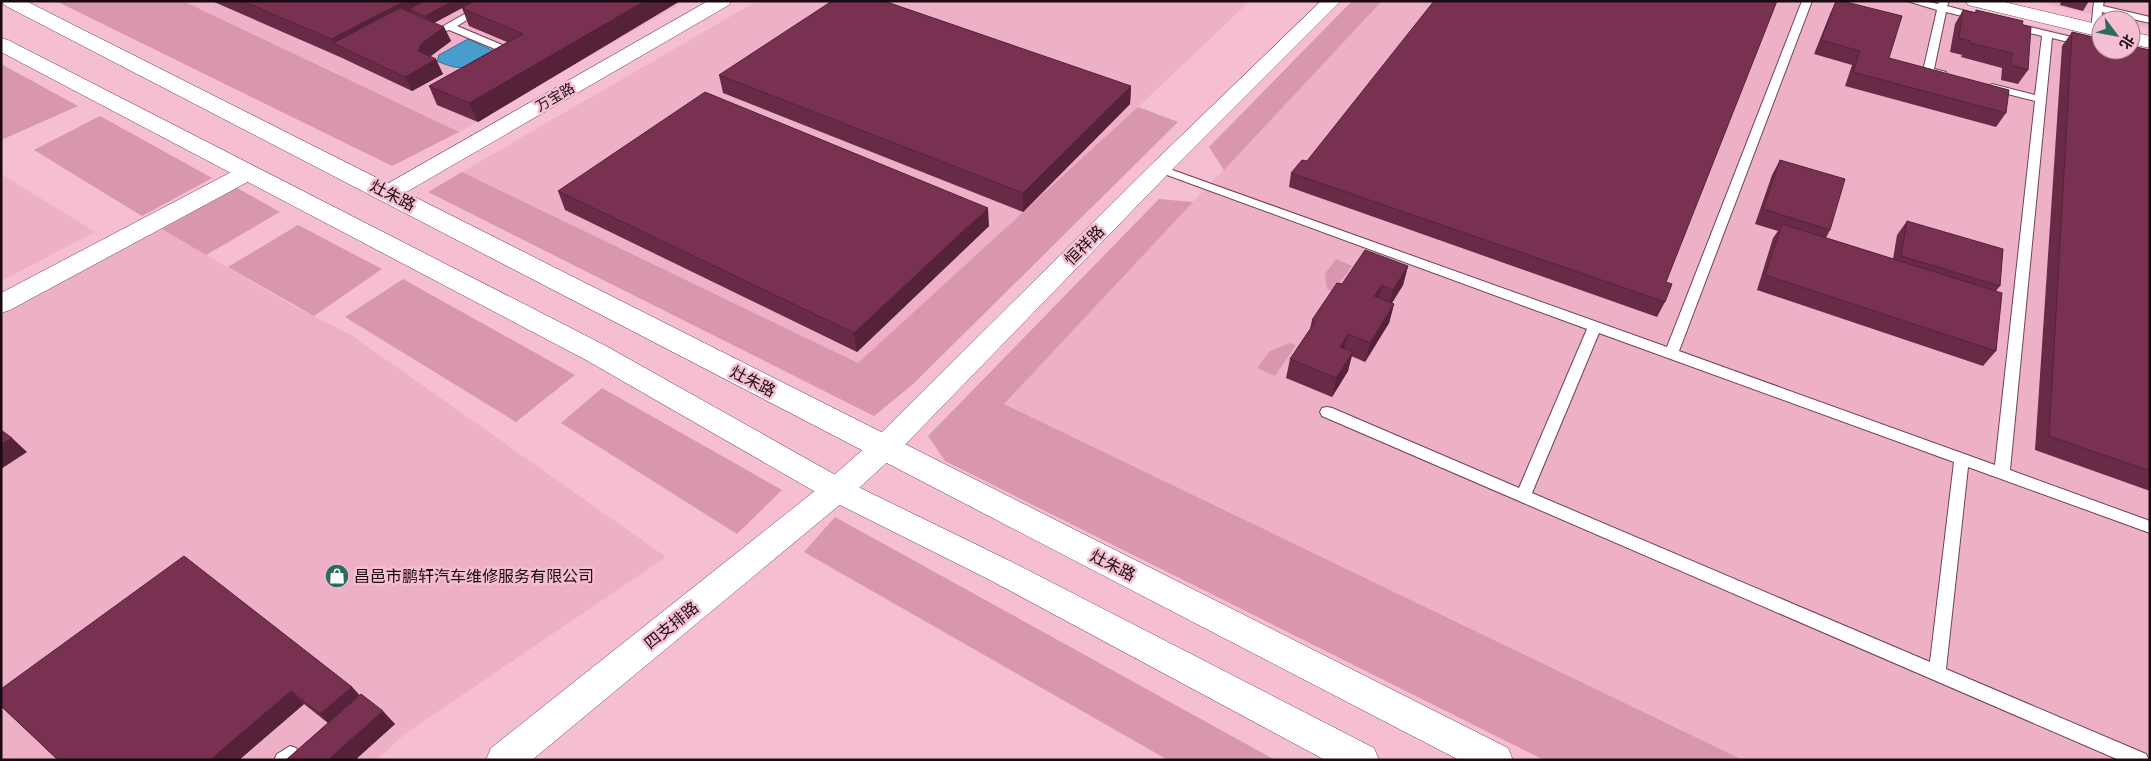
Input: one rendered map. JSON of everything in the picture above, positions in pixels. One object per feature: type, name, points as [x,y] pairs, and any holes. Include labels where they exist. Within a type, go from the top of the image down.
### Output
[{"type":"main road","name":"万宝路","points":[[388,193],[722,1]]},
{"type":"main road","name":"恒祥路","points":[[837,490],[884,448],[1160,169],[1332,1]]},
{"type":"main road","points":[[1975,1],[2091,34]]},
{"type":"main road","name":"灶朱路","points":[[13,2],[1495,760]]},
{"type":"main road","points":[[1,44],[596,353],[837,490],[1000,570],[1361,760]]},
{"type":"main road","points":[[1,304],[247,173]]},
{"type":"main road","name":"四支排路","points":[[504,760],[837,490]]},
{"type":"lane","points":[[438,32],[492,3],[488,1]]},
{"type":"lane","points":[[1671,354],[1807,1]]},
{"type":"lane","points":[[1912,1],[1943,5],[1994,21],[2047,34],[2091,36]]},
{"type":"lane","points":[[1943,5],[1928,71],[1956,78]]},
{"type":"lane","points":[[2098,5],[2150,20]]},
{"type":"lane","points":[[449,26],[508,51],[492,60]]},
{"type":"lane","points":[[2002,474],[2047,34]]},
{"type":"lane","points":[[1984,85],[2040,99]]},
{"type":"lane","points":[[1160,169],[2150,527]]},
{"type":"lane","points":[[1523,496],[1595,326]]},
{"type":"lane","points":[[1327,412],[2140,760]]},
{"type":"lane","points":[[1937,673],[1962,459]]},
{"type":"shaded area","points":[[56,1],[183,1],[459,132],[392,166]]},
{"type":"shaded area","points":[[183,1],[685,1],[459,132]]},
{"type":"shaded area","points":[[757,1],[1250,1],[1138,107],[858,363],[462,172]]},
{"type":"shaded area","points":[[1352,1],[1382,1],[1224,170],[1209,147]]},
{"type":"shaded area","points":[[1382,1],[1930,1],[2091,40],[2091,60],[2141,60],[2141,52],[2150,54],[2150,760],[1743,760],[1003,404]]},
{"type":"shaded area","points":[[2036,1],[2150,1],[2150,28],[2141,26],[2141,10],[2091,10],[2091,14]]},
{"type":"shaded area","points":[[1,64],[78,106],[1,140]]},
{"type":"shaded area","points":[[1138,107],[1178,122],[912,385],[874,416],[428,192],[462,172],[858,363]]},
{"type":"shaded area","points":[[100,116],[212,178],[142,216],[34,150]]},
{"type":"shaded area","points":[[1,174],[95,232],[1,281]]},
{"type":"shaded area","points":[[237,188],[280,212],[206,255],[162,229]]},
{"type":"shaded area","points":[[1159,199],[1193,202],[1004,404],[1743,760],[1544,760],[945,461],[928,436]]},
{"type":"shaded area","points":[[298,225],[382,269],[314,316],[228,267]]},
{"type":"shaded area","points":[[162,229],[292,305],[351,335],[666,557],[406,733],[377,760],[1,760],[1,313]]},
{"type":"shaded area","points":[[1336,259],[1352,266],[1333,292],[1327,289],[1325,274]]},
{"type":"shaded area","points":[[403,279],[575,375],[516,422],[345,317]]},
{"type":"shaded area","points":[[1290,343],[1296,345],[1275,376],[1257,368],[1270,351]]},
{"type":"shaded area","points":[[602,388],[782,490],[737,534],[561,423]]},
{"type":"shaded area","points":[[835,517],[1275,760],[1168,760],[804,552]]},
{"type":"water","points":[[468,39],[496,52],[468,67],[462,68],[437,61],[439,55]]},
{"type":"building","points":[[242,1],[405,1],[331,39]]},
{"type":"building","points":[[425,1],[453,1],[425,16],[409,9]]},
{"type":"building","points":[[474,1],[645,1],[469,103],[429,86],[523,34],[462,8]]},
{"type":"building","points":[[832,1],[884,1],[1131,86],[1023,193],[719,75]]},
{"type":"building","points":[[1434,1],[1777,1],[1666,282],[1672,284],[1665,302],[1291,173],[1302,160],[1307,161]]},
{"type":"building","points":[[1836,1],[1902,16],[1889,58],[2009,90],[2006,113],[1853,72],[1860,51],[1821,40]]},
{"type":"building","points":[[400,8],[444,27],[421,44],[418,51],[436,59],[405,77],[333,43]]},
{"type":"building","points":[[1963,10],[1976,13],[1976,10],[2023,21],[2022,25],[2031,27],[2028,70],[2011,65],[2012,53],[1970,43],[1970,41],[1959,38]]},
{"type":"building","points":[[2072,32],[2091,37],[2091,60],[2141,60],[2141,48],[2150,50],[2150,471],[2049,436]]},
{"type":"building","points":[[705,92],[988,208],[854,333],[558,191]]},
{"type":"building","points":[[1780,160],[1845,179],[1830,230],[1763,209]]},
{"type":"building","points":[[1907,221],[2003,249],[2000,286],[1901,256]]},
{"type":"building","points":[[1782,224],[2002,293],[1996,351],[1765,275]]},
{"type":"building","points":[[1365,250],[1408,266],[1393,290],[1382,285],[1374,296],[1394,304],[1370,343],[1348,334],[1340,347],[1353,352],[1336,378],[1290,359],[1315,322],[1312,320],[1337,283],[1342,284]]},
{"type":"building","points":[[1,430],[12,438],[1,444]]},
{"type":"building","points":[[184,556],[352,687],[320,714],[291,691],[210,760],[58,760],[1,706],[1,689]]},
{"type":"building","points":[[361,694],[383,711],[328,760],[286,760]]},
{"type":"place","name":"昌邑市鹏轩汽车维修服务有限公司","points":[[337,576]]}]
